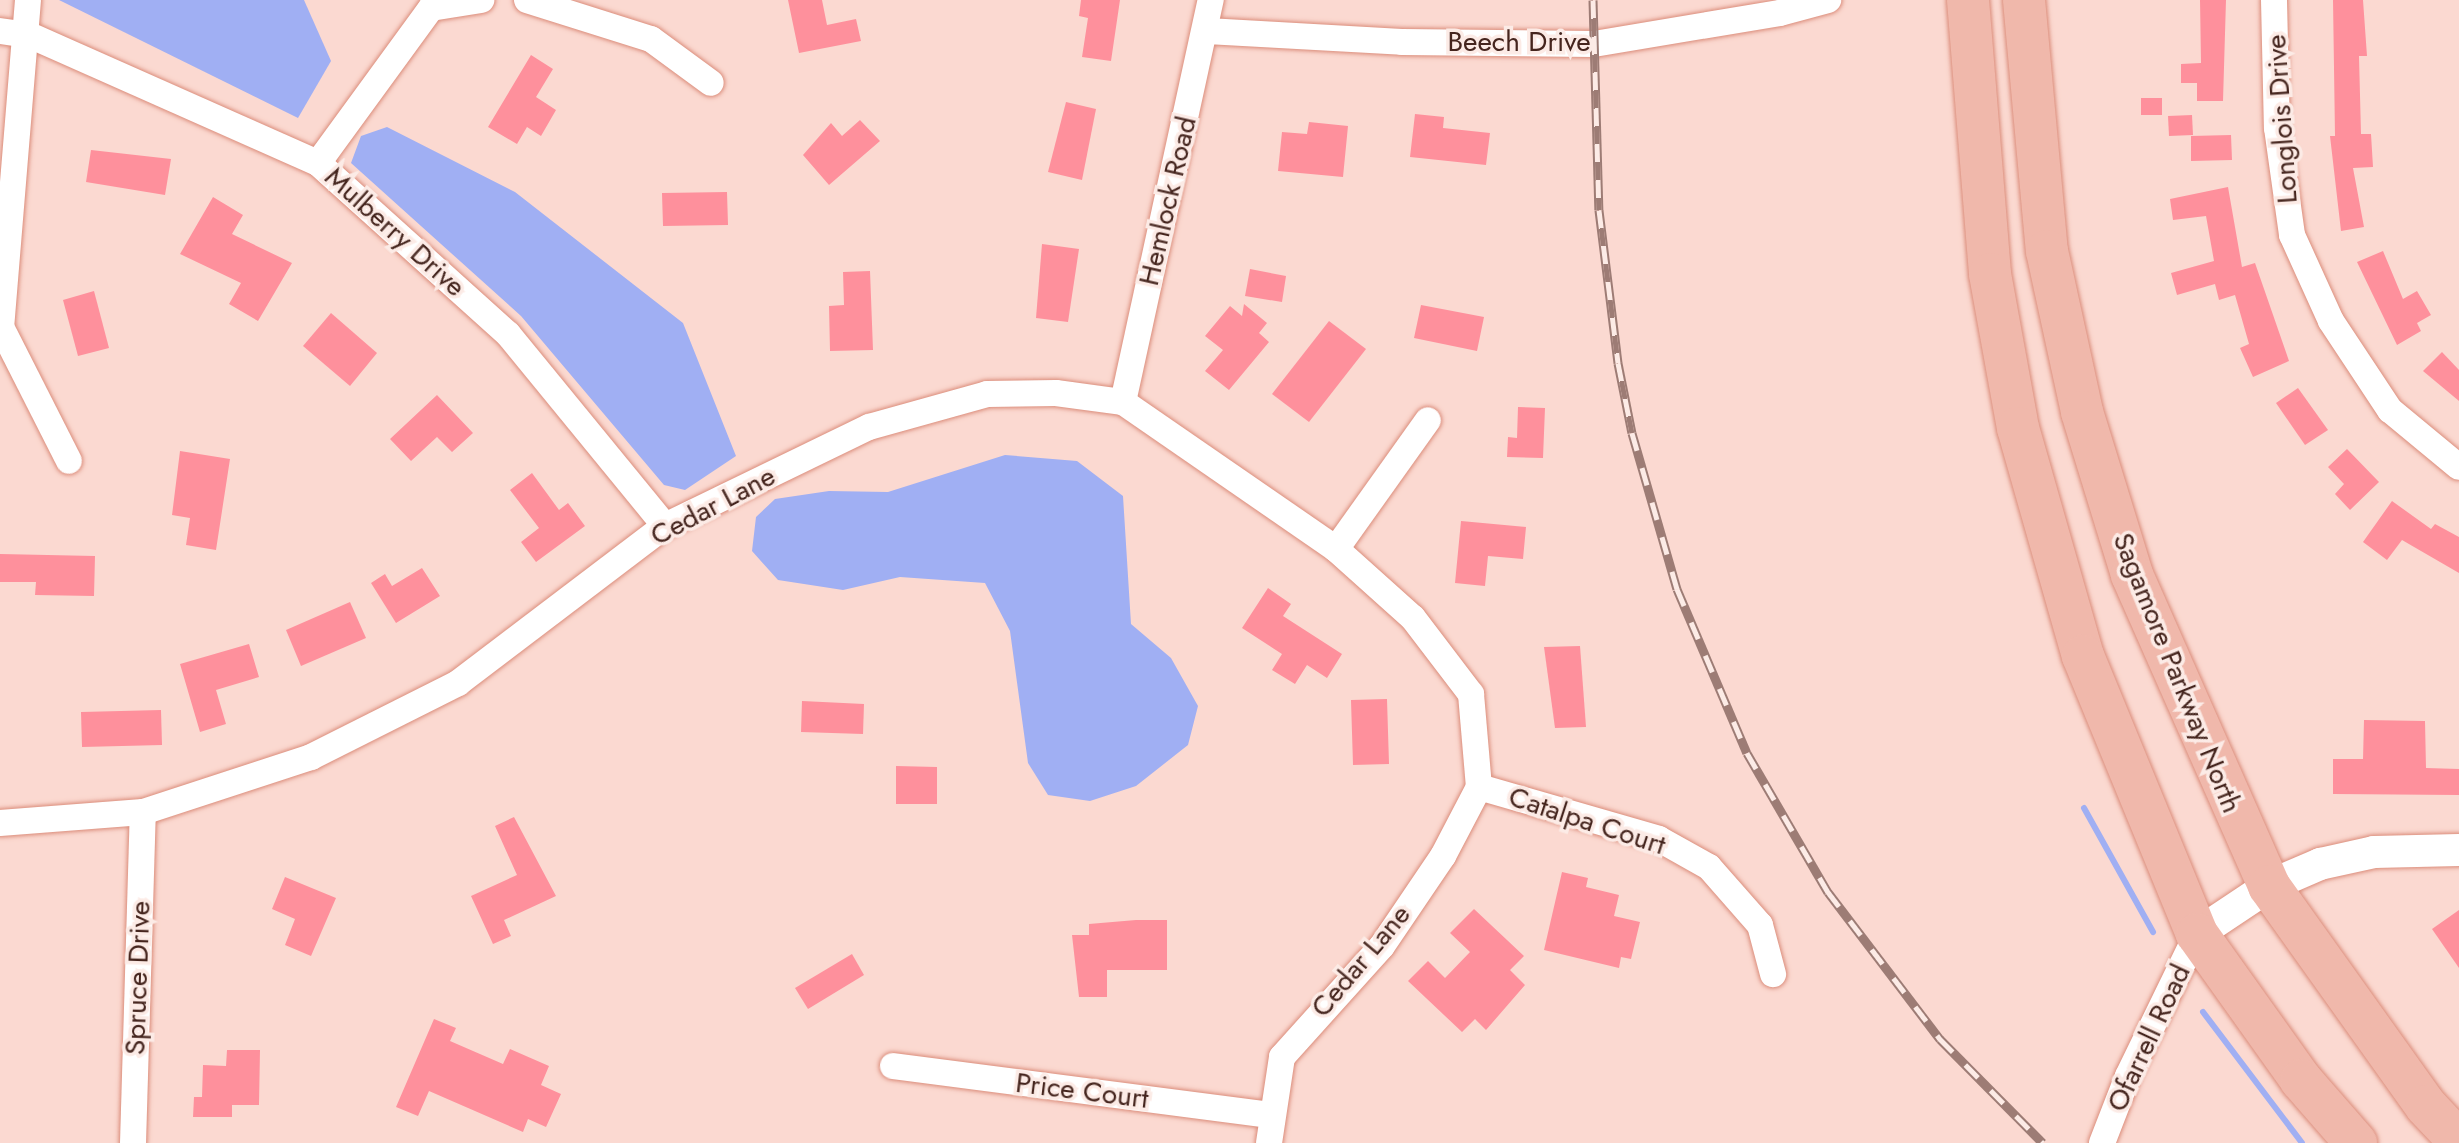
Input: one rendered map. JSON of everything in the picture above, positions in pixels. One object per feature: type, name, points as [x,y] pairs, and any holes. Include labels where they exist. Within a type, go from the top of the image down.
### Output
[{"type":"main road","points":[[1968,0],[1990,274],[2018,428],[2083,656],[2197,934],[2301,1080],[2356,1143]]},
{"type":"main road","name":"Sagamore Parkway North","points":[[2024,0],[2047,251],[2082,412],[2132,575],[2269,886],[2426,1106],[2459,1141]]},
{"type":"street","points":[[28,0],[29,35],[1,327],[69,461]]},
{"type":"street","points":[[318,163],[431,8],[481,0]]},
{"type":"street","points":[[527,0],[651,39],[711,83]]},
{"type":"street","name":"Hemlock Road","points":[[1123,402],[1207,31],[1211,0]]},
{"type":"street","name":"Beech Drive","points":[[1207,31],[1594,44],[1828,0]]},
{"type":"street","name":"Longlois Drive","points":[[2274,0],[2277,128],[2292,235],[2331,321],[2390,410],[2459,467]]},
{"type":"street","name":"Mulberry Drive","points":[[0,31],[29,35],[318,163],[508,334],[665,526]]},
{"type":"street","name":"Cedar Lane","points":[[0,823],[143,812],[311,757],[458,683],[665,526],[869,427],[972,398],[1056,393],[1123,402],[1336,549],[1413,618],[1471,694],[1479,787],[1443,856],[1382,946],[1282,1057],[1269,1143]]},
{"type":"street","points":[[1336,549],[1428,420]]},
{"type":"street","name":"Catalpa Court","points":[[1479,787],[1659,839],[1709,867],[1760,925],[1773,974]]},
{"type":"street","name":"Spruce Drive","points":[[133,1143],[143,812]]},
{"type":"street","points":[[2197,934],[2269,886],[2320,864],[2374,852],[2459,850]]},
{"type":"street","name":"Ofarrell Road","points":[[2102,1143],[2128,1076],[2197,934]]},
{"type":"street","name":"Price Court","points":[[893,1066],[1271,1115]]},
{"type":"water","points":[[59,0],[304,0],[331,61],[298,118]]},
{"type":"water","points":[[387,127],[515,192],[683,323],[736,456],[685,490],[664,485],[521,316],[351,163],[361,136]]},
{"type":"water","points":[[1005,455],[1077,461],[1123,496],[1131,624],[1171,658],[1198,706],[1188,745],[1136,786],[1090,801],[1048,795],[1028,763],[1010,631],[985,583],[900,577],[843,590],[778,580],[752,551],[756,517],[775,499],[829,491],[888,492]]},
{"type":"building","points":[[788,0],[822,0],[827,25],[856,19],[861,41],[799,53]]},
{"type":"building","points":[[1081,0],[1120,0],[1111,61],[1082,57],[1088,18],[1079,16]]},
{"type":"building","points":[[2200,0],[2226,0],[2223,101],[2197,101],[2197,83],[2181,83],[2181,64],[2201,63]]},
{"type":"building","points":[[2333,0],[2363,0],[2367,56],[2359,56],[2361,134],[2371,134],[2373,167],[2353,168],[2364,227],[2341,231],[2330,136],[2335,136]]},
{"type":"building","points":[[531,55],[553,69],[536,97],[556,110],[541,136],[527,127],[517,144],[488,127]]},
{"type":"building","points":[[2141,98],[2162,98],[2162,115],[2141,115]]},
{"type":"building","points":[[1066,102],[1096,109],[1082,180],[1048,172]]},
{"type":"building","points":[[1415,114],[1444,117],[1443,128],[1490,133],[1486,165],[1410,157]]},
{"type":"building","points":[[2192,115],[2193,135],[2169,136],[2168,116]]},
{"type":"building","points":[[860,120],[880,141],[829,185],[803,155],[831,123],[842,136]]},
{"type":"building","points":[[1309,122],[1348,126],[1343,177],[1278,171],[1282,132],[1307,134]]},
{"type":"building","points":[[2231,135],[2232,160],[2191,161],[2191,136]]},
{"type":"building","points":[[91,150],[171,159],[165,195],[86,182]]},
{"type":"building","points":[[2228,187],[2242,267],[2255,263],[2289,361],[2253,377],[2240,348],[2249,344],[2235,295],[2219,300],[2215,284],[2177,295],[2171,273],[2214,261],[2206,216],[2173,220],[2170,199]]},
{"type":"building","points":[[727,192],[728,225],[663,226],[662,193]]},
{"type":"building","points":[[213,197],[243,215],[232,234],[292,263],[258,321],[229,304],[241,283],[180,254]]},
{"type":"building","points":[[1042,244],[1079,249],[1068,322],[1036,318]]},
{"type":"building","points":[[2383,251],[2403,299],[2417,291],[2431,315],[2417,323],[2421,331],[2397,345],[2357,262]]},
{"type":"building","points":[[1250,269],[1286,276],[1282,302],[1245,296]]},
{"type":"building","points":[[870,271],[873,350],[830,351],[829,306],[844,305],[843,272]]},
{"type":"building","points":[[94,291],[109,348],[78,356],[63,300]]},
{"type":"building","points":[[1244,304],[1267,323],[1259,333],[1269,342],[1229,390],[1205,371],[1223,350],[1205,336],[1230,306],[1242,316]]},
{"type":"building","points":[[1421,305],[1484,317],[1477,351],[1414,338]]},
{"type":"building","points":[[331,313],[377,353],[350,386],[303,346]]},
{"type":"building","points":[[1329,321],[1366,349],[1309,422],[1272,394]]},
{"type":"building","points":[[2442,352],[2459,370],[2459,401],[2423,371]]},
{"type":"building","points":[[2298,388],[2328,430],[2305,445],[2276,403]]},
{"type":"building","points":[[437,395],[473,433],[452,452],[437,437],[411,461],[390,439]]},
{"type":"building","points":[[1518,407],[1545,408],[1543,458],[1507,457],[1508,437],[1517,438]]},
{"type":"building","points":[[2347,449],[2379,482],[2350,510],[2335,494],[2344,484],[2328,467]]},
{"type":"building","points":[[180,451],[230,459],[216,550],[186,545],[190,518],[172,515]]},
{"type":"building","points":[[532,473],[559,510],[568,503],[585,526],[536,562],[521,542],[539,528],[510,490]]},
{"type":"building","points":[[2392,501],[2431,529],[2435,524],[2459,537],[2459,573],[2402,540],[2387,560],[2363,542]]},
{"type":"building","points":[[1461,521],[1526,527],[1523,559],[1488,556],[1485,586],[1455,583]]},
{"type":"building","points":[[0,554],[95,556],[94,596],[35,595],[36,582],[0,582]]},
{"type":"building","points":[[422,568],[440,596],[396,623],[371,583],[385,574],[392,586]]},
{"type":"building","points":[[1268,588],[1291,604],[1283,616],[1342,654],[1327,678],[1307,665],[1295,684],[1272,670],[1282,654],[1242,628]]},
{"type":"building","points":[[350,602],[366,638],[301,666],[286,630]]},
{"type":"building","points":[[249,644],[259,677],[216,690],[226,724],[200,732],[180,664]]},
{"type":"building","points":[[1580,646],[1586,727],[1555,728],[1544,647]]},
{"type":"building","points":[[1387,699],[1389,764],[1353,765],[1351,700]]},
{"type":"building","points":[[802,701],[864,704],[863,734],[801,732]]},
{"type":"building","points":[[161,710],[162,745],[82,747],[81,712]]},
{"type":"building","points":[[2364,720],[2425,721],[2426,768],[2459,769],[2459,795],[2333,794],[2333,759],[2363,759]]},
{"type":"building","points":[[896,766],[937,767],[937,804],[896,804]]},
{"type":"building","points":[[514,817],[556,896],[504,920],[511,936],[493,944],[471,896],[517,875],[495,826]]},
{"type":"building","points":[[1562,872],[1588,878],[1586,887],[1619,895],[1614,916],[1640,922],[1631,959],[1621,957],[1619,968],[1544,950]]},
{"type":"building","points":[[285,877],[336,898],[311,956],[285,945],[295,919],[272,909]]},
{"type":"building","points":[[1474,909],[1524,956],[1510,970],[1525,985],[1486,1030],[1475,1019],[1462,1032],[1408,981],[1428,961],[1445,978],[1470,952],[1450,933]]},
{"type":"building","points":[[2459,910],[2459,968],[2432,929]]},
{"type":"building","points":[[1167,920],[1167,970],[1107,970],[1107,997],[1079,997],[1072,935],[1089,935],[1089,924]]},
{"type":"building","points":[[852,954],[864,975],[808,1009],[795,988]]},
{"type":"building","points":[[434,1019],[456,1028],[450,1041],[503,1064],[510,1049],[549,1066],[541,1085],[561,1094],[546,1127],[528,1119],[523,1132],[429,1091],[418,1116],[396,1107]]},
{"type":"building","points":[[227,1050],[260,1050],[259,1105],[232,1105],[232,1117],[193,1117],[194,1097],[202,1097],[203,1065],[226,1066]]},
{"type":"waterway","points":[[2084,808],[2153,932]]},
{"type":"waterway","points":[[2203,1012],[2302,1143]]},
{"type":"railway","points":[[1593,0],[1599,210],[1618,363],[1632,433],[1677,589],[1747,753],[1828,892],[1940,1039],[2043,1143]]}]
